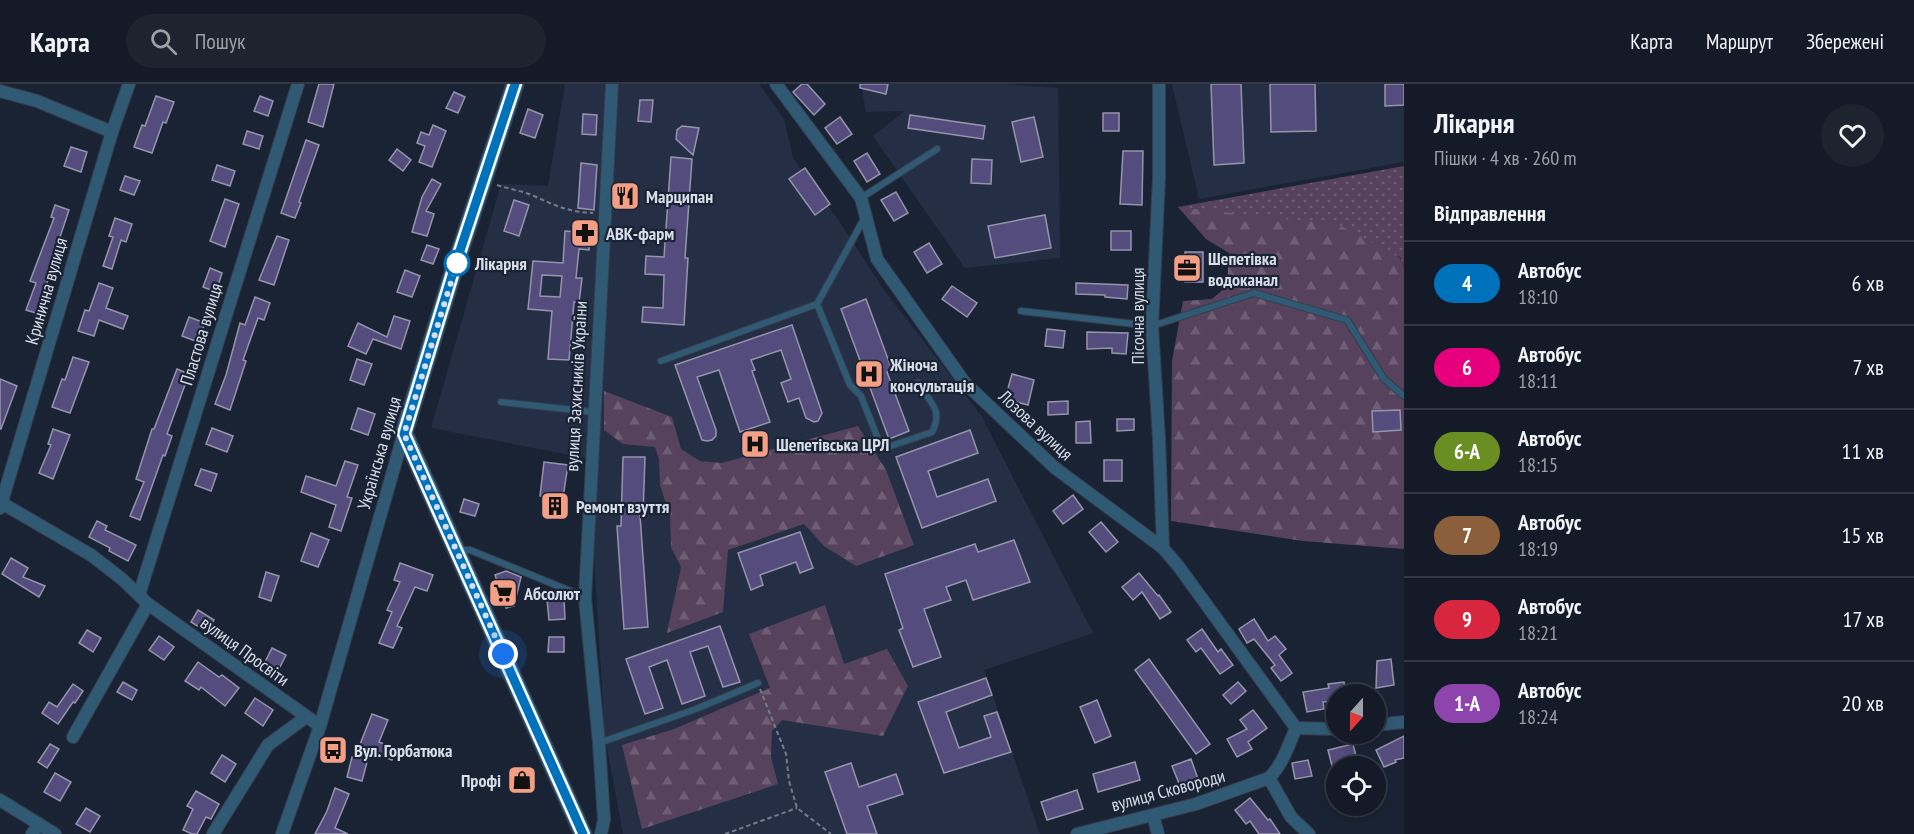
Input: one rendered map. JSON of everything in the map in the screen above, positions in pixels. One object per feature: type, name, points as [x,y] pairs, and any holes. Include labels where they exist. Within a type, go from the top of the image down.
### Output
[{"type":"main road","name":"Українська вулиця","points":[[404,434],[454,269],[515,84]]},
{"type":"main road","points":[[404,434],[583,834]]},
{"type":"street","name":"Кринична вулиця","points":[[1,505],[112,132],[129,84]]},
{"type":"street","name":"Пластова вулиця","points":[[139,595],[298,84]]},
{"type":"street","name":"вулиця Захисників України","points":[[601,834],[604,820],[599,743],[585,598],[612,84]]},
{"type":"street","name":"Лозова вулиця","points":[[776,84],[861,198],[877,260],[965,383],[1055,468],[1163,548],[1296,728]]},
{"type":"street","name":"Пісочна вулиця","points":[[1159,84],[1152,326],[1163,548]]},
{"type":"street","points":[[0,91],[37,101],[112,132]]},
{"type":"street","name":"Українська вулиця","points":[[282,834],[320,726],[404,434]]},
{"type":"street","name":"вулиця Просвіти","points":[[1,505],[91,555],[148,604],[320,726]]},
{"type":"street","points":[[73,737],[148,604]]},
{"type":"street","points":[[213,834],[268,745],[306,717]]},
{"type":"street","points":[[1386,724],[1404,722]]},
{"type":"street","points":[[1309,834],[1291,817],[1269,778],[1278,770],[1296,728],[1326,729]]},
{"type":"street","name":"вулиця Сковороди","points":[[1077,834],[1196,804],[1269,778]]},
{"type":"street","points":[[0,800],[35,829],[55,834]]},
{"type":"street","points":[[1153,815],[1158,834]]},
{"type":"lane","points":[[861,198],[937,149]]},
{"type":"lane","points":[[661,361],[817,304],[865,216]]},
{"type":"lane","points":[[1021,311],[1152,326],[1254,292],[1347,320],[1384,379],[1404,396]]},
{"type":"lane","points":[[817,304],[850,386],[861,396],[882,449],[932,432],[938,415],[936,408],[918,383]]},
{"type":"lane","points":[[501,402],[593,412]]},
{"type":"lane","points":[[457,550],[470,550],[585,598]]},
{"type":"lane","points":[[599,743],[696,709],[758,683]]},
{"type":"path","points":[[497,185],[533,195],[548,204],[574,212],[605,214]]},
{"type":"path","points":[[758,683],[786,754],[789,781],[797,808],[831,834]]},
{"type":"path","points":[[725,834],[797,808]]},
{"type":"shaded area","name":"Шепетівська ЦРЛ","points":[[565,84],[759,84],[784,119],[793,158],[839,221],[884,290],[981,415],[1093,633],[984,670],[1040,834],[623,834],[605,737],[594,558],[596,460],[431,428],[501,184],[548,186]]},
{"type":"shaded area","points":[[861,84],[1002,84],[1058,88],[1060,258],[965,268],[873,136],[905,111],[866,112]]},
{"type":"shaded area","points":[[1172,84],[1404,84],[1404,162],[1199,199]]},
{"type":"green space","points":[[1404,166],[1404,268],[1400,257],[1178,207]]},
{"type":"green space","points":[[1178,207],[1339,225],[1400,258],[1404,268],[1404,549],[1303,541],[1171,521],[1172,361],[1183,301],[1212,299],[1227,286],[1229,253],[1206,239]]},
{"type":"green space","points":[[604,391],[672,417],[681,449],[700,461],[722,463],[858,426],[886,470],[914,545],[856,566],[824,546],[804,524],[728,550],[723,612],[667,633],[681,567],[671,547],[670,516],[660,485],[659,459],[655,447],[623,444],[604,430]]},
{"type":"green space","points":[[825,605],[844,664],[887,649],[908,686],[883,736],[782,720],[772,731],[771,757],[778,784],[642,829],[622,745],[674,729],[770,688],[749,634]]},
{"type":"building","points":[[319,84],[334,84],[323,127],[308,122]]},
{"type":"building","points":[[802,84],[807,84],[825,104],[814,115],[793,92]]},
{"type":"building","points":[[860,84],[888,84],[886,94],[860,88]]},
{"type":"building","points":[[1211,84],[1241,84],[1244,163],[1214,165]]},
{"type":"building","points":[[1270,84],[1315,84],[1316,131],[1271,132]]},
{"type":"building","points":[[1385,84],[1404,84],[1404,105],[1385,106]]},
{"type":"building","points":[[454,92],[465,97],[458,113],[446,108]]},
{"type":"building","points":[[156,96],[174,102],[166,123],[163,122],[152,153],[134,147]]},
{"type":"building","points":[[260,96],[273,101],[268,116],[254,111]]},
{"type":"building","points":[[640,100],[653,100],[651,122],[638,121]]},
{"type":"building","points":[[528,109],[543,115],[535,138],[520,133]]},
{"type":"building","points":[[1103,113],[1119,113],[1119,131],[1103,131]]},
{"type":"building","points":[[583,114],[597,115],[596,135],[582,134]]},
{"type":"building","points":[[910,115],[985,126],[983,139],[908,128]]},
{"type":"building","points":[[840,117],[852,134],[837,144],[825,128]]},
{"type":"building","points":[[1034,117],[1043,157],[1021,162],[1012,122]]},
{"type":"building","points":[[433,125],[446,131],[432,167],[419,162],[425,146],[417,143],[421,132],[429,135]]},
{"type":"building","points":[[682,126],[699,128],[693,155],[676,139],[677,130]]},
{"type":"building","points":[[247,131],[263,136],[259,149],[243,144]]},
{"type":"building","points":[[306,140],[319,145],[295,218],[281,213]]},
{"type":"building","points":[[71,147],[87,152],[81,172],[64,166]]},
{"type":"building","points":[[397,149],[411,160],[403,171],[389,160]]},
{"type":"building","points":[[1123,151],[1143,151],[1142,205],[1120,204]]},
{"type":"building","points":[[867,153],[880,174],[867,182],[854,161]]},
{"type":"building","points":[[671,157],[692,159],[685,258],[688,258],[684,325],[642,322],[643,307],[663,308],[664,275],[645,274],[646,256],[664,257]]},
{"type":"building","points":[[972,159],[992,160],[991,184],[971,183]]},
{"type":"building","points":[[581,163],[597,165],[594,210],[578,208]]},
{"type":"building","points":[[217,165],[235,171],[230,186],[212,180]]},
{"type":"building","points":[[805,168],[830,204],[815,215],[789,179]]},
{"type":"building","points":[[125,176],[140,181],[134,195],[120,190]]},
{"type":"building","points":[[432,179],[441,184],[426,211],[434,214],[427,236],[412,232],[422,197]]},
{"type":"building","points":[[896,192],[908,213],[894,221],[881,200]]},
{"type":"building","points":[[225,199],[239,204],[225,247],[210,241]]},
{"type":"building","points":[[514,200],[529,205],[519,236],[504,231]]},
{"type":"building","points":[[55,205],[69,210],[60,237],[63,238],[42,297],[45,298],[39,314],[26,310],[36,283],[30,281],[54,218],[51,217]]},
{"type":"building","points":[[1045,215],[1051,248],[995,258],[988,226]]},
{"type":"building","points":[[115,218],[132,224],[126,242],[121,240],[112,269],[103,266],[113,237],[109,236]]},
{"type":"building","points":[[565,231],[590,233],[589,250],[579,249],[576,278],[582,278],[579,303],[574,302],[569,360],[548,359],[552,311],[528,309],[533,261],[563,263]],"holes":[[[542,275],[562,276],[560,297],[540,296]]]},
{"type":"building","points":[[1111,231],[1131,231],[1131,250],[1111,250]]},
{"type":"building","points":[[277,236],[289,240],[274,285],[259,280]]},
{"type":"building","points":[[929,243],[942,264],[927,273],[914,252]]},
{"type":"building","points":[[427,245],[439,249],[433,264],[421,260]]},
{"type":"building","points":[[1185,252],[1203,252],[1203,282],[1185,282]]},
{"type":"building","points":[[210,268],[222,273],[216,292],[203,287]]},
{"type":"building","points":[[405,270],[420,276],[412,297],[397,292]]},
{"type":"building","points":[[99,283],[113,288],[106,308],[128,316],[123,329],[99,320],[94,336],[78,331],[85,310],[89,311]]},
{"type":"building","points":[[1076,283],[1128,285],[1127,299],[1105,297],[1105,295],[1076,294]]},
{"type":"building","points":[[952,286],[977,303],[967,317],[942,299]]},
{"type":"building","points":[[255,297],[270,303],[264,320],[258,318],[243,360],[246,361],[230,410],[215,404],[226,375],[240,323],[245,325]]},
{"type":"building","points":[[866,299],[892,370],[887,372],[909,431],[889,439],[841,309]]},
{"type":"building","points":[[394,316],[410,321],[401,349],[373,339],[366,354],[348,346],[358,323],[387,337]]},
{"type":"building","points":[[189,317],[205,323],[198,342],[182,336]]},
{"type":"building","points":[[792,325],[822,413],[818,421],[814,422],[806,418],[799,398],[788,402],[781,383],[791,379],[781,350],[751,360],[755,370],[752,371],[770,422],[740,432],[719,370],[697,377],[716,430],[716,436],[712,440],[702,440],[675,365]]},
{"type":"building","points":[[1047,329],[1065,331],[1063,348],[1045,346]]},
{"type":"building","points":[[1087,332],[1128,333],[1126,354],[1112,353],[1112,348],[1087,349]]},
{"type":"building","points":[[73,357],[89,362],[70,413],[52,407]]},
{"type":"building","points":[[357,359],[372,364],[364,385],[350,380]]},
{"type":"building","points":[[177,369],[189,374],[167,434],[172,436],[140,520],[130,516],[144,482],[136,479],[152,429],[154,429]]},
{"type":"building","points":[[1012,374],[1034,380],[1028,405],[1005,399]]},
{"type":"building","points":[[0,379],[17,386],[1,429],[0,429]]},
{"type":"building","points":[[1068,401],[1068,414],[1048,415],[1048,402]]},
{"type":"building","points":[[358,408],[375,414],[368,435],[351,429]]},
{"type":"building","points":[[1400,410],[1401,430],[1373,432],[1372,411]]},
{"type":"building","points":[[1117,419],[1134,419],[1134,430],[1117,431]]},
{"type":"building","points":[[1090,421],[1091,443],[1076,443],[1076,422]]},
{"type":"building","points":[[212,428],[233,436],[227,452],[206,444]]},
{"type":"building","points":[[53,429],[70,435],[53,479],[39,473],[51,445],[48,444]]},
{"type":"building","points":[[970,430],[978,453],[928,471],[937,497],[988,479],[996,501],[922,528],[896,457]]},
{"type":"building","points":[[623,457],[645,457],[643,515],[640,515],[648,627],[624,629],[617,526],[621,526]]},
{"type":"building","points":[[1104,460],[1122,460],[1122,481],[1104,481]]},
{"type":"building","points":[[345,461],[358,465],[347,497],[352,498],[341,531],[329,527],[336,505],[301,492],[306,476],[336,486]]},
{"type":"building","points":[[544,462],[568,465],[561,510],[549,508],[550,498],[540,496]]},
{"type":"building","points":[[201,469],[217,474],[211,491],[195,485]]},
{"type":"building","points":[[1073,495],[1083,509],[1063,524],[1053,511]]},
{"type":"building","points":[[464,499],[479,504],[475,516],[460,512]]},
{"type":"building","points":[[97,521],[107,526],[105,530],[136,545],[128,561],[89,537]]},
{"type":"building","points":[[1101,522],[1118,542],[1106,552],[1089,532]]},
{"type":"building","points":[[800,532],[813,568],[800,573],[796,562],[760,575],[763,585],[751,590],[738,553]]},
{"type":"building","points":[[311,533],[329,540],[318,567],[301,561]]},
{"type":"building","points":[[1014,540],[1030,582],[973,600],[966,580],[946,587],[951,600],[924,609],[941,657],[913,667],[899,630],[903,628],[885,574],[975,544],[978,552]]},
{"type":"building","points":[[11,558],[28,568],[23,577],[45,586],[39,597],[2,574]]},
{"type":"building","points":[[400,563],[433,575],[427,591],[415,587],[397,626],[402,628],[393,648],[379,643],[392,612],[387,610],[400,582],[394,580]]},
{"type":"building","points":[[506,571],[521,577],[514,606],[506,608],[495,575]]},
{"type":"building","points":[[266,572],[279,576],[271,601],[259,597]]},
{"type":"building","points":[[1139,573],[1171,612],[1160,619],[1142,592],[1133,600],[1122,587]]},
{"type":"building","points":[[564,599],[565,619],[549,620],[547,600]]},
{"type":"building","points":[[198,610],[214,620],[207,632],[191,622]]},
{"type":"building","points":[[1254,619],[1268,641],[1275,636],[1286,649],[1279,655],[1292,673],[1281,681],[1271,668],[1275,665],[1254,639],[1247,643],[1239,629]]},
{"type":"building","points":[[720,626],[740,682],[723,687],[708,646],[690,652],[705,696],[682,704],[667,660],[649,667],[663,708],[645,714],[626,659]]},
{"type":"building","points":[[1202,629],[1218,652],[1221,649],[1233,665],[1220,674],[1201,648],[1196,652],[1187,640]]},
{"type":"building","points":[[87,630],[101,638],[93,652],[79,643]]},
{"type":"building","points":[[159,636],[174,647],[164,660],[149,650]]},
{"type":"building","points":[[549,637],[564,637],[564,652],[548,652]]},
{"type":"building","points":[[272,648],[286,655],[278,671],[264,664]]},
{"type":"building","points":[[1149,659],[1210,744],[1196,754],[1135,670]]},
{"type":"building","points":[[1391,659],[1394,685],[1376,684],[1377,661]]},
{"type":"building","points":[[198,662],[219,677],[222,675],[239,688],[225,706],[201,687],[199,690],[185,681]]},
{"type":"building","points":[[986,678],[992,695],[946,712],[959,748],[991,737],[984,716],[997,712],[1011,752],[944,773],[918,702]]},
{"type":"building","points":[[123,682],[137,690],[132,700],[117,692]]},
{"type":"building","points":[[1238,682],[1246,691],[1231,704],[1223,695]]},
{"type":"building","points":[[73,684],[83,691],[58,724],[42,713],[49,702],[57,707]]},
{"type":"building","points":[[1326,688],[1324,709],[1307,712],[1303,692]]},
{"type":"building","points":[[255,698],[273,710],[263,726],[245,713]]},
{"type":"building","points":[[1097,700],[1111,736],[1095,743],[1080,707]]},
{"type":"building","points":[[1253,710],[1267,728],[1248,742],[1252,749],[1237,757],[1227,739],[1247,729],[1240,720]]},
{"type":"building","points":[[372,714],[388,720],[379,742],[397,749],[392,760],[370,751],[362,781],[347,777],[352,757],[355,757]]},
{"type":"building","points":[[1404,736],[1404,758],[1395,760],[1396,762],[1386,766],[1386,756],[1379,756],[1376,750]]},
{"type":"building","points":[[50,744],[59,749],[47,768],[38,762]]},
{"type":"building","points":[[1353,744],[1356,756],[1330,756],[1328,750]]},
{"type":"building","points":[[222,755],[236,764],[225,782],[211,773]]},
{"type":"building","points":[[1191,759],[1198,779],[1180,786],[1172,766]]},
{"type":"building","points":[[1308,760],[1312,776],[1295,779],[1292,763]]},
{"type":"building","points":[[1135,762],[1140,780],[1098,792],[1093,774]]},
{"type":"building","points":[[851,763],[859,787],[896,774],[903,794],[867,806],[877,834],[847,834],[825,772]]},
{"type":"building","points":[[531,770],[534,780],[513,788],[509,779]]},
{"type":"building","points":[[55,773],[71,782],[60,801],[44,792]]},
{"type":"building","points":[[335,788],[349,794],[335,828],[348,834],[315,834],[327,811]]},
{"type":"building","points":[[1077,790],[1083,809],[1047,820],[1041,802]]},
{"type":"building","points":[[196,791],[219,804],[211,819],[206,817],[197,834],[192,834],[183,830],[193,809],[187,806]]},
{"type":"building","points":[[1250,798],[1268,820],[1270,819],[1280,834],[1259,834],[1250,821],[1246,824],[1235,810]]},
{"type":"building","points":[[86,808],[100,816],[90,832],[76,824]]},
{"type":"bus line","name":"4","points":[[515,84],[454,269],[404,434],[583,834]]},
{"type":"place","name":"Марципан","points":[[625,196]]},
{"type":"place","name":"АВК-фарм","points":[[585,233]]},
{"type":"place","name":"Лікарня","points":[[457,263]]},
{"type":"place","name":"Шепетівка водоканал","points":[[1187,268]]},
{"type":"place","name":"Жіноча консультація","points":[[869,374]]},
{"type":"place","name":"Шепетівська ЦРЛ","points":[[755,444]]},
{"type":"place","name":"Ремонт взуття","points":[[555,506]]},
{"type":"place","name":"Абсолют","points":[[503,593]]},
{"type":"place","name":"Вул. Горбатюка","points":[[333,750]]},
{"type":"place","name":"Профі","points":[[522,780]]},
{"type":"route","points":[[457,263],[404,434],[503,654]]}]
